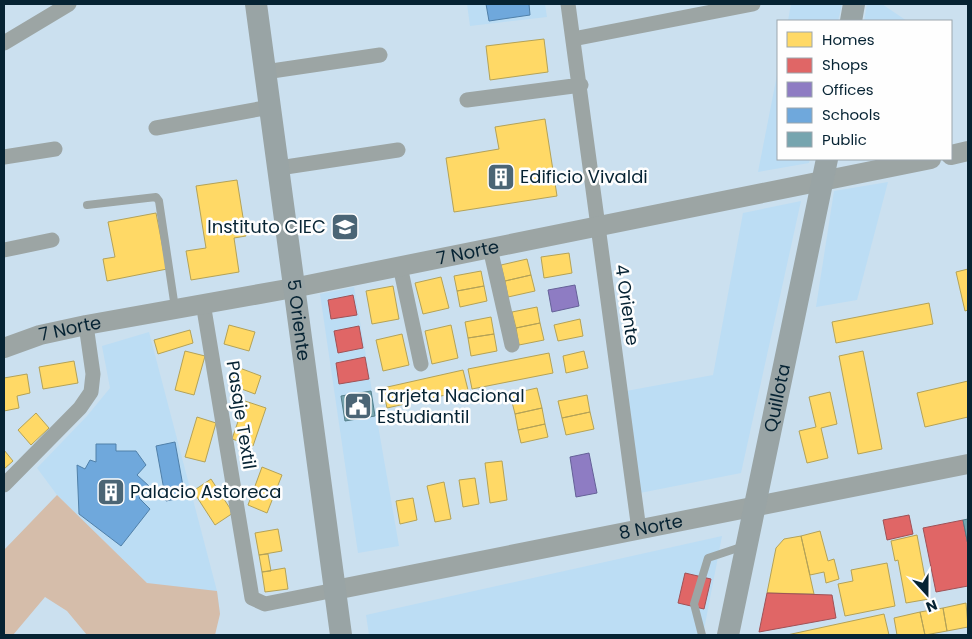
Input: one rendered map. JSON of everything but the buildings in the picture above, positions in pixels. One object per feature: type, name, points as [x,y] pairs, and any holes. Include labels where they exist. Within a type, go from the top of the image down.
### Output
[{"type":"main road","name":"5 Oriente","points":[[256,4],[341,635]]},
{"type":"main road","points":[[851,20],[854,4]]},
{"type":"main road","name":"Quillota","points":[[728,635],[827,160]]},
{"type":"street","points":[[4,43],[69,4]]},
{"type":"street","name":"4 Oriente","points":[[568,4],[581,85],[597,226],[638,530]]},
{"type":"street","points":[[573,39],[753,4]]},
{"type":"street","points":[[265,72],[380,55]]},
{"type":"street","points":[[467,100],[581,85]]},
{"type":"street","points":[[156,128],[270,107]]},
{"type":"street","points":[[4,157],[55,149]]},
{"type":"street","points":[[278,168],[398,150]]},
{"type":"street","points":[[952,155],[968,151]]},
{"type":"street","name":"7 Norte","points":[[4,348],[40,335],[86,325],[293,288],[926,160]]},
{"type":"street","points":[[4,250],[52,240]]},
{"type":"street","points":[[490,248],[512,346]]},
{"type":"street","points":[[400,266],[421,364]]},
{"type":"street","name":"Pasaje Textil","points":[[202,303],[252,598],[265,604],[336,590]]},
{"type":"street","points":[[4,485],[80,408],[91,392],[93,374],[86,325]]},
{"type":"street","name":"8 Norte","points":[[336,590],[968,464]]},
{"type":"lane","points":[[87,205],[156,197],[159,201],[175,308]]},
{"type":"lane","points":[[702,635],[694,604],[708,558],[747,545]]},
{"type":"shaded area","points":[[467,4],[545,4],[547,17],[470,26]]},
{"type":"shaded area","points":[[791,4],[842,4],[838,20],[788,20]]},
{"type":"shaded area","points":[[867,4],[882,4],[906,20],[864,20]]},
{"type":"shaded area","points":[[777,75],[777,160],[810,160],[809,163],[758,172]]},
{"type":"shaded area","points":[[888,182],[857,300],[816,307],[834,191]]},
{"type":"shaded area","points":[[801,201],[741,473],[640,493],[626,391],[713,375],[743,213]]},
{"type":"shaded area","points":[[354,287],[399,546],[358,553],[320,294]]},
{"type":"shaded area","points":[[149,332],[217,591],[220,614],[197,618],[147,583],[57,495],[37,468],[87,416],[110,388],[102,346]]},
{"type":"shaded area","points":[[57,495],[147,583],[217,591],[220,614],[215,635],[87,635],[67,611],[45,597],[13,635],[4,635],[4,550]]},
{"type":"shaded area","points":[[722,536],[703,635],[369,635],[366,615]]},
{"type":"place","name":"Edificio Vivaldi","points":[[501,177]]},
{"type":"place","name":"Instituto CIEC","points":[[345,227]]},
{"type":"place","name":"Tarjeta Nacional Estudiantil","points":[[358,406]]},
{"type":"place","name":"Palacio Astoreca","points":[[111,492]]}]
